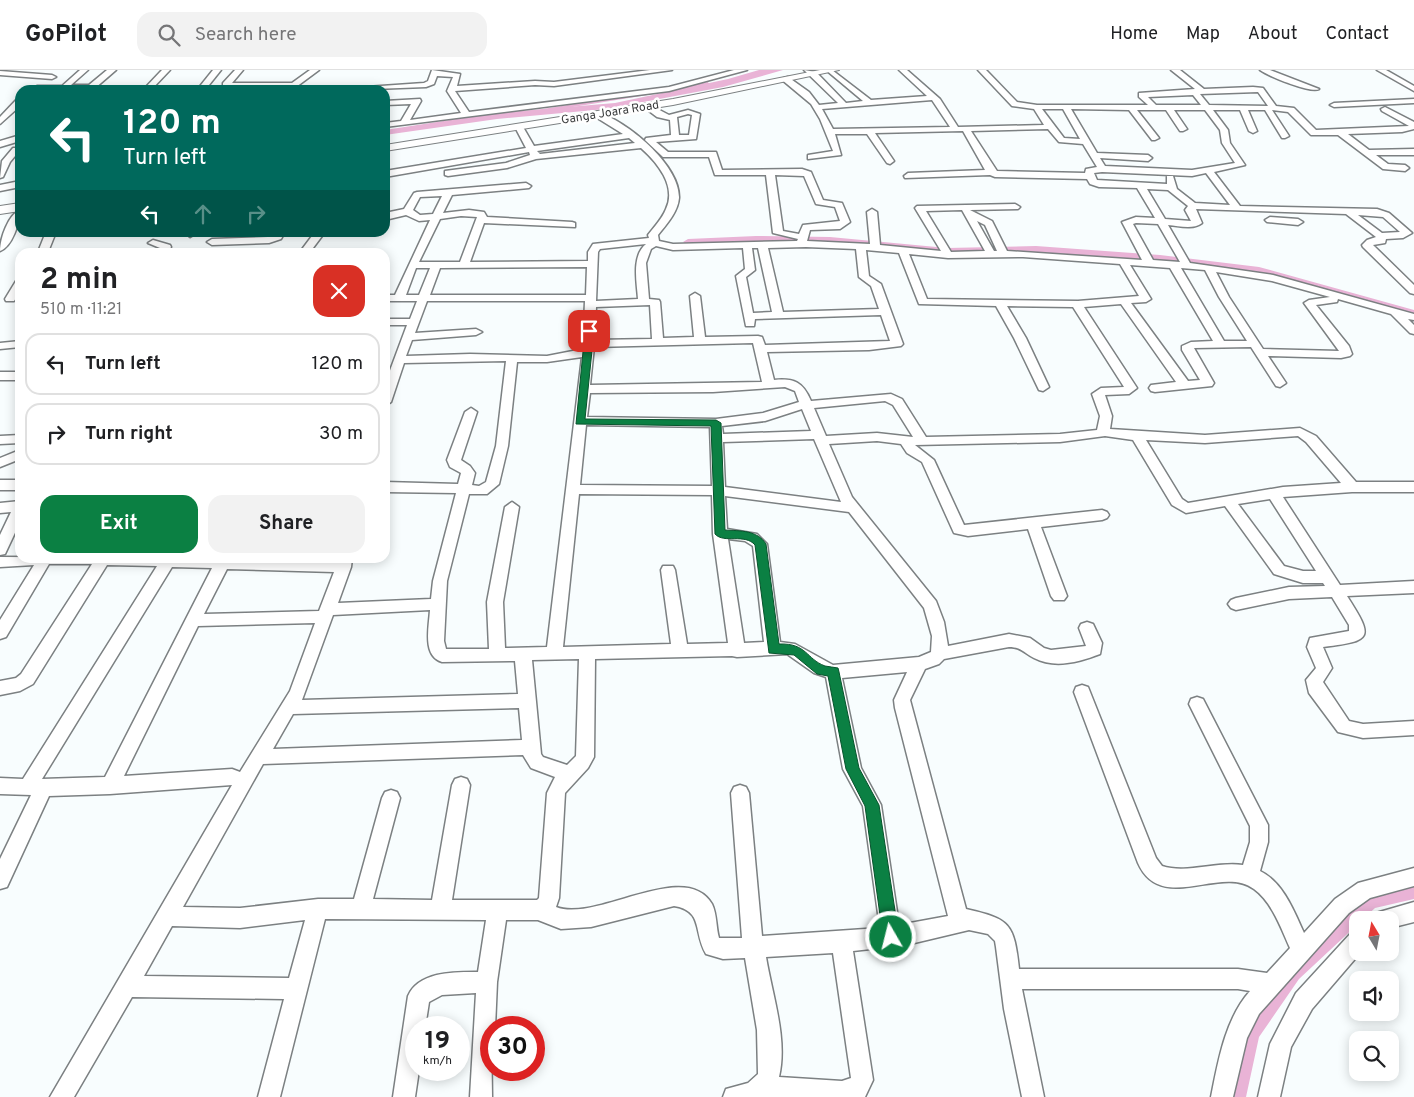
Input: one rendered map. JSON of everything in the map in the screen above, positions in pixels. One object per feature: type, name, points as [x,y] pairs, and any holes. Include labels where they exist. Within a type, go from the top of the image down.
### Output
[{"type":"main road","name":"Ganga Joara Road","points":[[390,147],[648,106],[785,79],[811,72],[832,70]]},
{"type":"main road","points":[[0,210],[15,208]]},
{"type":"street","points":[[41,85],[60,70]]},
{"type":"street","points":[[67,85],[84,70]]},
{"type":"street","points":[[93,85],[112,70]]},
{"type":"street","points":[[152,85],[166,70]]},
{"type":"street","points":[[205,85],[217,70]]},
{"type":"street","points":[[227,85],[239,70]]},
{"type":"street","points":[[294,85],[315,70]]},
{"type":"street","points":[[593,80],[594,70]]},
{"type":"street","points":[[555,94],[561,80],[672,76],[743,70]]},
{"type":"street","points":[[832,70],[871,104]]},
{"type":"street","points":[[903,70],[961,129],[991,172]]},
{"type":"street","points":[[982,70],[1015,104],[1037,107],[1167,106],[1270,108],[1291,110],[1314,133],[1402,130],[1414,127]]},
{"type":"street","points":[[1171,187],[1094,183],[1089,176],[1089,171],[1102,169],[1210,172],[1220,167],[1241,165],[1226,143],[1224,130],[1198,91],[1175,70]]},
{"type":"street","points":[[1264,70],[1279,78],[1315,89]]},
{"type":"street","points":[[1381,70],[1413,88]]},
{"type":"street","points":[[390,88],[426,85],[436,72],[456,74],[457,76],[451,89]]},
{"type":"street","points":[[811,72],[844,106]]},
{"type":"street","points":[[0,73],[52,76]]},
{"type":"street","points":[[390,123],[466,114],[555,94],[672,76]]},
{"type":"street","points":[[1392,76],[1407,76]]},
{"type":"street","points":[[785,79],[807,93],[819,108],[838,153],[835,156],[810,157]]},
{"type":"street","points":[[451,89],[502,82],[555,94]]},
{"type":"street","points":[[451,89],[466,114]]},
{"type":"street","points":[[1153,106],[1142,95],[1257,89],[1270,108],[1284,136]]},
{"type":"street","points":[[819,108],[932,98]]},
{"type":"street","points":[[390,103],[416,100],[404,122]]},
{"type":"street","points":[[1334,105],[1414,101]]},
{"type":"street","points":[[0,122],[15,106]]},
{"type":"street","points":[[448,172],[507,165],[533,152],[555,157],[672,138],[693,137],[696,114],[688,112],[672,116],[660,115],[648,106]]},
{"type":"street","points":[[1064,106],[1102,169]]},
{"type":"street","points":[[1130,106],[1156,138]]},
{"type":"street","points":[[1167,106],[1183,129]]},
{"type":"street","points":[[1037,107],[1050,127],[1062,140],[1087,142]]},
{"type":"street","points":[[1243,107],[1253,131]]},
{"type":"street","points":[[1385,108],[1414,127]]},
{"type":"street","points":[[597,114],[666,155],[713,154],[718,174],[805,173],[819,202],[835,204],[841,207],[845,222],[844,224],[806,227],[802,240]]},
{"type":"street","points":[[672,116],[674,118],[675,133],[672,138]]},
{"type":"street","points":[[616,124],[631,123],[664,167],[674,194],[668,218],[653,235],[654,242]]},
{"type":"street","points":[[518,127],[533,152]]},
{"type":"street","points":[[830,132],[1050,127]]},
{"type":"street","points":[[1402,130],[1414,139]]},
{"type":"street","points":[[869,131],[890,161]]},
{"type":"street","points":[[1341,133],[1388,168],[1405,168]]},
{"type":"street","points":[[390,173],[533,152],[630,135]]},
{"type":"street","points":[[0,144],[15,139]]},
{"type":"street","points":[[0,176],[6,161],[15,151]]},
{"type":"street","points":[[1368,153],[1414,152]]},
{"type":"street","points":[[1095,155],[1148,158]]},
{"type":"street","points":[[407,212],[416,188],[420,168]]},
{"type":"street","points":[[908,176],[991,172],[999,174],[1089,176]]},
{"type":"street","points":[[1146,259],[1127,222],[1198,223],[1194,211],[1171,187],[1169,172]]},
{"type":"street","points":[[1210,172],[1237,209]]},
{"type":"street","points":[[770,173],[778,233],[802,240],[903,250],[1001,251],[1146,259],[1182,263],[1274,278],[1414,317]]},
{"type":"street","points":[[0,188],[15,184]]},
{"type":"street","points":[[1140,185],[1182,263],[1221,345]]},
{"type":"street","points":[[416,188],[448,193],[526,186]]},
{"type":"street","points":[[399,298],[412,265],[448,193]]},
{"type":"street","points":[[946,251],[919,209],[926,207],[966,210],[1016,207]]},
{"type":"street","points":[[1194,211],[1237,209],[1382,213],[1407,232],[1403,236],[1380,236]]},
{"type":"street","points":[[966,210],[989,223],[1001,251]]},
{"type":"street","points":[[966,210],[988,251]]},
{"type":"street","points":[[1194,211],[1298,222]]},
{"type":"street","points":[[390,214],[407,212],[415,214],[417,218],[471,212],[481,214],[463,266]]},
{"type":"street","points":[[872,212],[875,247]]},
{"type":"street","points":[[1349,212],[1380,236],[1382,241],[1370,242],[1368,245],[1414,291]]},
{"type":"street","points":[[480,220],[572,225]]},
{"type":"street","points":[[0,248],[15,222]]},
{"type":"street","points":[[212,242],[263,240],[274,239],[276,237]]},
{"type":"street","points":[[308,248],[316,237]]},
{"type":"street","points":[[258,248],[263,240]]},
{"type":"street","points":[[554,655],[588,348],[593,252],[597,246],[654,242],[673,247],[762,244],[802,240]]},
{"type":"street","points":[[644,301],[641,263],[647,247],[654,242]]},
{"type":"street","points":[[153,243],[165,248]]},
{"type":"street","points":[[747,244],[750,270],[741,276],[753,338]]},
{"type":"street","points":[[762,244],[778,315]]},
{"type":"street","points":[[762,349],[892,346],[897,344],[876,284],[864,277],[861,246]]},
{"type":"street","points":[[903,250],[923,302],[1078,304],[1146,299],[1122,261]]},
{"type":"street","points":[[1001,251],[1122,261],[1146,259]]},
{"type":"street","points":[[412,265],[593,264]]},
{"type":"street","points":[[390,387],[436,265]]},
{"type":"street","points":[[1209,268],[1224,297],[1280,382]]},
{"type":"street","points":[[10,299],[15,291]]},
{"type":"street","points":[[695,296],[700,340]]},
{"type":"street","points":[[390,298],[652,301],[656,304],[658,342]]},
{"type":"street","points":[[1155,388],[1208,383],[1188,346],[1221,345],[1346,354],[1343,346],[1309,303],[1348,299]]},
{"type":"street","points":[[1123,300],[1185,386]]},
{"type":"street","points":[[1000,304],[1022,343],[1043,387]]},
{"type":"street","points":[[1078,304],[1080,312],[1131,388],[1098,394],[1106,416],[1103,432]]},
{"type":"street","points":[[1395,311],[1414,332]]},
{"type":"street","points":[[749,316],[885,312]]},
{"type":"street","points":[[390,322],[414,322]]},
{"type":"street","points":[[408,337],[476,332]]},
{"type":"street","points":[[399,360],[512,357],[547,359],[588,348],[658,342],[753,338],[760,342],[769,385]]},
{"type":"street","points":[[0,346],[15,344]]},
{"type":"street","points":[[390,487],[482,491],[492,484],[502,446],[512,357]]},
{"type":"street","points":[[0,376],[15,376]]},
{"type":"street","points":[[583,389],[796,386],[800,389],[819,437],[852,508],[931,605],[941,647],[939,654]]},
{"type":"street","points":[[716,430],[765,417],[794,406],[894,398],[922,441]]},
{"type":"street","points":[[471,412],[454,460],[455,464],[466,469],[468,473],[443,568],[436,642],[438,651],[442,656],[737,651],[789,648],[798,652],[821,670],[833,672],[919,664],[931,661],[939,654],[1012,641],[1026,643],[1038,653],[1048,656],[1083,654],[1094,650],[1094,643],[1087,628]]},
{"type":"street","points":[[580,422],[819,437],[877,437],[906,441],[1060,438],[1094,436],[1103,432],[1137,436],[1206,439],[1300,432],[1311,439],[1352,487]]},
{"type":"street","points":[[716,430],[720,491],[720,534],[737,651]]},
{"type":"street","points":[[1137,436],[1181,506],[1195,508],[1274,494],[1352,487],[1414,487]]},
{"type":"street","points":[[0,440],[15,439]]},
{"type":"street","points":[[906,441],[912,450],[927,460],[959,529],[968,530],[1033,524],[1102,515]]},
{"type":"street","points":[[0,463],[15,456]]},
{"type":"street","points":[[0,485],[15,485]]},
{"type":"street","points":[[571,489],[720,491],[852,508]]},
{"type":"street","points":[[1274,494],[1357,624],[1357,634],[1350,638],[1316,642],[1315,647],[1324,668],[1314,680],[1315,688],[1344,727],[1363,731],[1414,728]]},
{"type":"street","points":[[1229,502],[1279,570],[1303,577],[1328,577]]},
{"type":"street","points":[[0,508],[15,507]]},
{"type":"street","points":[[496,656],[495,602],[512,507]]},
{"type":"street","points":[[0,550],[15,518]]},
{"type":"street","points":[[1033,524],[1059,596]]},
{"type":"street","points":[[720,534],[748,536],[756,539],[760,544],[773,649]]},
{"type":"street","points":[[0,562],[15,561]]},
{"type":"street","points":[[0,633],[43,563]]},
{"type":"street","points":[[0,688],[20,684],[27,678],[99,563]]},
{"type":"street","points":[[0,880],[36,786],[167,563]]},
{"type":"street","points":[[110,786],[222,563]]},
{"type":"street","points":[[61,1097],[127,986],[242,784],[289,707],[328,613],[345,563]]},
{"type":"street","points":[[668,570],[680,652]]},
{"type":"street","points":[[1236,604],[1289,593],[1414,587]]},
{"type":"street","points":[[194,620],[328,613],[440,604]]},
{"type":"street","points":[[538,910],[546,906],[550,898],[556,793],[560,782],[582,764],[585,757],[587,654]]},
{"type":"street","points":[[523,655],[525,702],[532,756],[537,763],[568,774]]},
{"type":"street","points":[[919,664],[902,700],[903,708],[958,916],[966,921],[993,925],[1001,932],[1005,942],[1010,979],[1033,1097]]},
{"type":"street","points":[[833,672],[852,769],[872,805],[891,937]]},
{"type":"street","points":[[1082,692],[1148,864],[1155,873],[1169,877],[1250,874],[1270,890],[1302,950]]},
{"type":"street","points":[[289,707],[525,702]]},
{"type":"street","points":[[1198,704],[1259,825],[1259,842],[1250,874]]},
{"type":"street","points":[[258,757],[531,747]]},
{"type":"street","points":[[0,786],[67,788],[232,777],[239,780],[242,784]]},
{"type":"street","points":[[440,910],[461,784]]},
{"type":"street","points":[[740,793],[753,947],[769,1043],[769,1075],[762,1087]]},
{"type":"street","points":[[361,910],[392,798]]},
{"type":"street","points":[[1222,1097],[1232,1049],[1241,1021],[1270,984],[1342,906],[1365,890],[1385,883],[1414,877]]},
{"type":"street","points":[[167,916],[240,918],[318,909],[538,910],[561,919],[591,917],[674,896],[692,899],[704,910],[709,940],[713,946],[723,949],[842,944],[928,932],[966,921]]},
{"type":"street","points":[[269,1097],[318,909]]},
{"type":"street","points":[[481,1097],[487,982],[497,911]]},
{"type":"street","points":[[1399,916],[1414,912]]},
{"type":"street","points":[[734,1097],[745,1096],[762,1087],[842,1092],[857,1089],[862,1080],[842,944]]},
{"type":"street","points":[[1269,1097],[1281,1044],[1304,1001],[1349,950]]},
{"type":"street","points":[[1010,979],[1238,979],[1270,984]]},
{"type":"street","points":[[404,1097],[419,996],[426,989],[436,985],[487,982]]},
{"type":"street","points":[[127,986],[297,989]]},
{"type":"shaded area","points":[[759,70],[783,70],[723,87],[606,109],[497,119],[390,134],[390,129],[495,113],[615,103],[728,79]]},
{"type":"waterway","points":[[529,112],[708,84]]},
{"type":"waterway","points":[[688,242],[756,239],[830,240],[947,251],[1036,249],[1160,258],[1259,270],[1414,313]]},
{"type":"waterway","points":[[1236,1097],[1250,1033],[1292,972],[1370,900],[1414,890]]},
{"type":"route","points":[[589,331],[580,422],[716,423],[720,491],[720,534],[748,536],[756,539],[760,544],[773,649],[789,648],[798,652],[821,670],[833,672],[852,769],[872,805],[891,937]]}]
